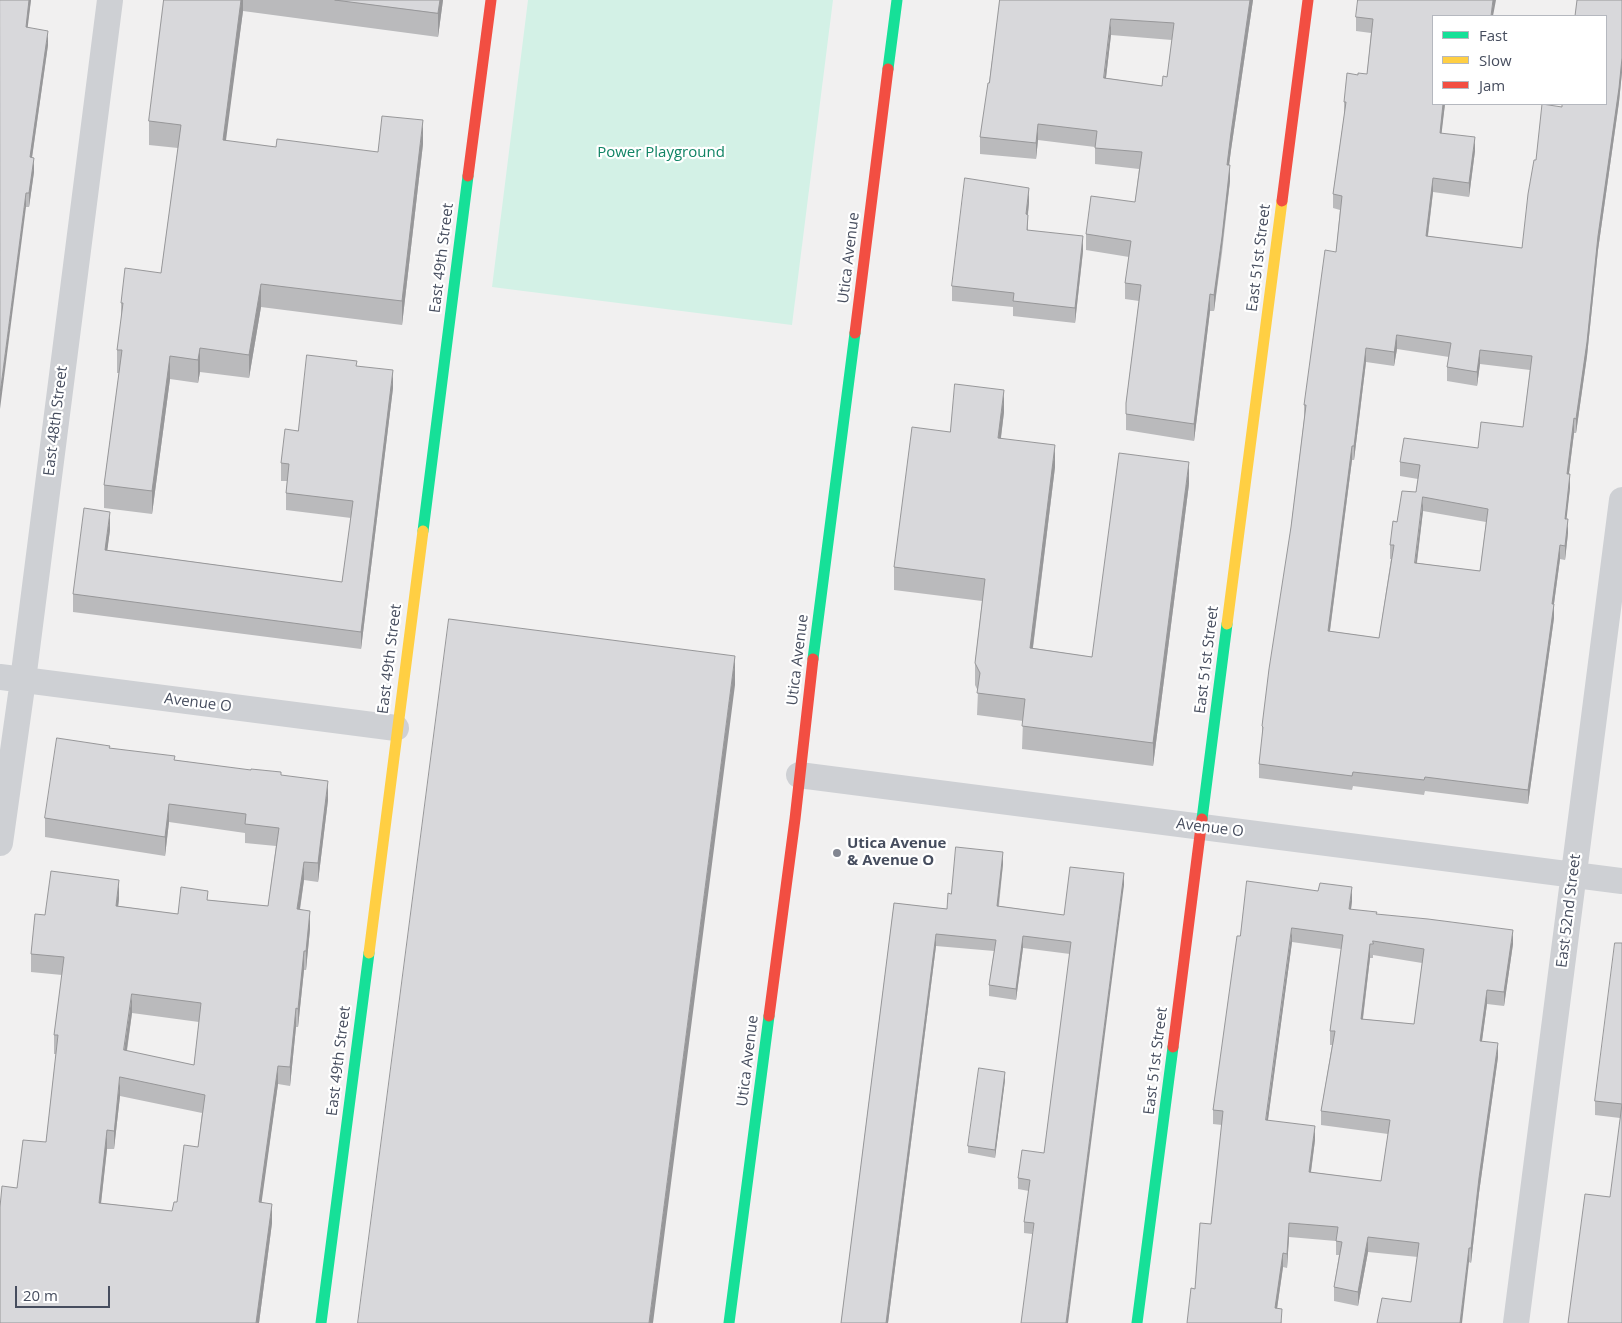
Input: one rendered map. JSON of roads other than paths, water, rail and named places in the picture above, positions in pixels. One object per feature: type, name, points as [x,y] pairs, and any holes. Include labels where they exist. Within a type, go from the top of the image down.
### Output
[{"type":"street","name":"East 48th Street","points":[[0,843],[12,679],[110,0]]},
{"type":"street","name":"East 49th Street","points":[[321,1323],[491,0]]},
{"type":"street","name":"Utica Avenue","points":[[729,1323],[897,0]]},
{"type":"street","name":"East 51st Street","points":[[1137,1323],[1308,0]]},
{"type":"street","name":"East 52nd Street","points":[[1516,1323],[1622,500]]},
{"type":"street","name":"Avenue O","points":[[12,679],[396,728]]},
{"type":"street","name":"Avenue O","points":[[799,775],[1622,881]]},
{"type":"place","name":"Utica Avenue & Avenue O","points":[[837,853]]},
{"type":"park label","name":"Power Playground","points":[[661,153]]}]
